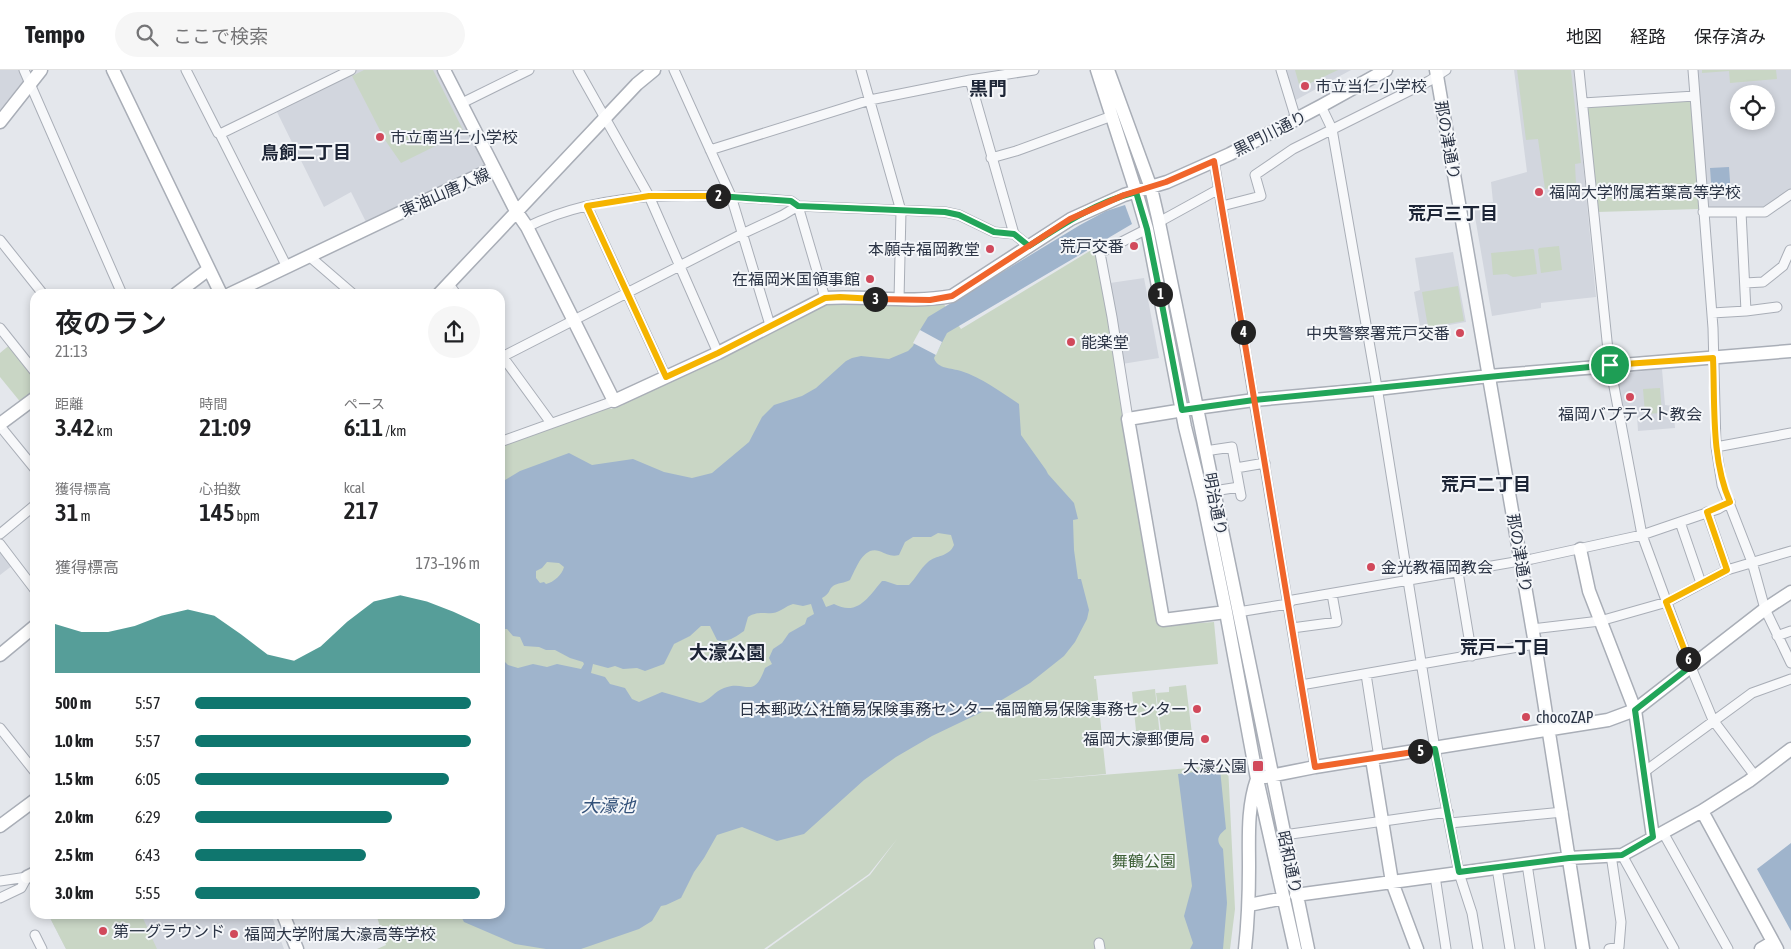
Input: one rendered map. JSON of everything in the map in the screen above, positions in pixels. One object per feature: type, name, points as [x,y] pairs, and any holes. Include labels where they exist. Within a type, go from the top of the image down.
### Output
[{"type":"street","points":[[24,70],[120,289]]},
{"type":"street","points":[[0,122],[41,70]]},
{"type":"street","points":[[113,70],[219,289]]},
{"type":"street","points":[[186,70],[287,267]]},
{"type":"street","points":[[220,134],[351,70]]},
{"type":"street","points":[[444,70],[494,168]]},
{"type":"street","points":[[462,103],[529,70]]},
{"type":"street","points":[[578,70],[649,196],[718,353]]},
{"type":"street","points":[[452,288],[516,211],[637,84],[654,70]]},
{"type":"street","points":[[674,70],[731,196],[770,325]]},
{"type":"street","points":[[861,70],[901,210],[899,300]]},
{"type":"street","points":[[710,150],[870,100],[970,80],[1034,70]]},
{"type":"street","points":[[1096,70],[1137,195]]},
{"type":"street","points":[[1108,70],[1152,190]]},
{"type":"street","points":[[1281,70],[1296,119]]},
{"type":"street","name":"黒門川通り","points":[[825,298],[930,300],[952,296],[1070,219],[1107,202],[1152,190],[1214,161],[1386,70]]},
{"type":"street","points":[[1579,70],[1610,365],[1642,535],[1666,602],[1713,720],[1755,776]]},
{"type":"street","points":[[1694,70],[1713,328],[1716,447],[1722,485],[1752,562],[1765,609],[1791,663]]},
{"type":"street","points":[[1222,206],[1261,196],[1255,175],[1293,149],[1429,81],[1440,72]]},
{"type":"street","name":"那の津通り","points":[[1440,72],[1584,949]]},
{"type":"street","points":[[970,80],[1014,234]]},
{"type":"street","points":[[1583,102],[1695,96]]},
{"type":"street","points":[[1321,106],[1332,128],[1435,749],[1459,872],[1472,913],[1478,949]]},
{"type":"street","points":[[991,158],[1016,151],[1112,116]]},
{"type":"street","points":[[1214,161],[1315,767]]},
{"type":"street","name":"東油山唐人線","points":[[241,289],[494,168],[516,211],[527,227],[614,401]]},
{"type":"street","points":[[1159,220],[1219,189]]},
{"type":"street","name":"明治通り","points":[[1152,190],[1214,492],[1257,779],[1249,810],[1249,905],[1245,949]]},
{"type":"street","points":[[1703,212],[1765,212],[1791,194]]},
{"type":"street","name":"明治通り","points":[[1137,195],[1146,225],[1182,410],[1271,776]]},
{"type":"street","points":[[505,440],[614,401],[718,353],[825,298],[798,206],[791,201],[731,196],[649,196],[587,206],[568,211],[527,227]]},
{"type":"street","points":[[587,206],[666,377]]},
{"type":"street","points":[[505,354],[798,206],[945,212],[959,215],[994,232],[1014,234],[1029,246]]},
{"type":"street","points":[[1742,212],[1746,311]]},
{"type":"street","points":[[1146,225],[1100,253],[1163,620],[1288,604],[1293,600],[1580,549],[1642,535],[1730,502]]},
{"type":"street","points":[[0,240],[39,289]]},
{"type":"street","points":[[1745,283],[1763,282],[1783,266],[1790,250]]},
{"type":"street","points":[[309,256],[346,289]]},
{"type":"street","points":[[183,289],[209,269]]},
{"type":"street","points":[[1712,313],[1777,307]]},
{"type":"street","points":[[0,328],[30,366]]},
{"type":"street","points":[[1128,419],[1254,400],[1489,376],[1791,351]]},
{"type":"street","points":[[505,361],[551,423]]},
{"type":"street","points":[[30,402],[0,425],[30,463]]},
{"type":"street","points":[[1716,447],[1791,433]]},
{"type":"street","points":[[1205,451],[1232,447],[1240,492],[1214,492]]},
{"type":"street","points":[[1236,468],[1265,463]]},
{"type":"street","points":[[0,534],[30,509]]},
{"type":"street","points":[[1707,512],[1727,570]]},
{"type":"street","points":[[1680,522],[1702,584]]},
{"type":"street","points":[[0,544],[30,583]]},
{"type":"street","points":[[1580,549],[1588,591],[1635,710],[1644,772],[1659,836],[1728,949]]},
{"type":"street","points":[[1532,629],[1600,621],[1666,602],[1727,570],[1791,551]]},
{"type":"street","points":[[1458,572],[1472,656]]},
{"type":"street","points":[[1257,779],[1315,767],[1376,759],[1608,720],[1635,710],[1765,609],[1791,592]]},
{"type":"street","points":[[1292,628],[1337,622],[1332,594]]},
{"type":"street","points":[[0,654],[30,630]]},
{"type":"street","points":[[1777,636],[1791,631]]},
{"type":"street","points":[[1301,685],[1535,644]]},
{"type":"street","points":[[1366,674],[1382,821],[1392,882],[1416,949]]},
{"type":"street","points":[[1644,772],[1752,693],[1791,679]]},
{"type":"street","points":[[0,728],[4,741],[30,767]]},
{"type":"street","points":[[1296,895],[1569,858],[1617,855],[1659,836],[1702,812],[1791,749]]},
{"type":"street","name":"昭和通り","points":[[1271,776],[1308,949]]},
{"type":"street","name":"昭和通り","points":[[1257,779],[1294,949]]},
{"type":"street","points":[[0,826],[30,804]]},
{"type":"street","points":[[1284,834],[1448,812]]},
{"type":"street","points":[[1450,823],[1563,812]]},
{"type":"street","points":[[1702,812],[1775,946],[1761,949]]},
{"type":"street","points":[[1609,949],[1620,947],[1622,922],[1617,855]]},
{"type":"street","points":[[1617,855],[1674,949]]},
{"type":"street","points":[[1527,864],[1540,949]]},
{"type":"street","points":[[1497,868],[1510,949]]},
{"type":"street","points":[[0,882],[30,875]]},
{"type":"street","points":[[0,898],[21,888],[30,876]]},
{"type":"street","points":[[1435,876],[1446,949]]},
{"type":"street","points":[[1249,905],[1284,898]]},
{"type":"street","points":[[285,919],[297,949]]},
{"type":"street","points":[[35,934],[42,949]]},
{"type":"shaded area","points":[[0,70],[20,70],[24,80],[0,110]]},
{"type":"shaded area","name":"市立南当仁小学校","points":[[357,70],[438,70],[485,164],[366,222],[351,192],[324,207],[276,110]]},
{"type":"shaded area","name":"市立当仁小学校","points":[[1284,70],[1351,70],[1294,101]]},
{"type":"shaded area","name":"福岡大学附属若葉高等学校","points":[[1514,70],[1574,70],[1596,297],[1541,303],[1541,308],[1492,316],[1473,205],[1493,202],[1491,182],[1527,172]]},
{"type":"shaded area","points":[[1696,70],[1791,70],[1791,190],[1777,198],[1764,209],[1706,209]]},
{"type":"shaded area","points":[[1453,252],[1466,322],[1427,329],[1426,325],[1420,326],[1414,292],[1420,290],[1415,258]]},
{"type":"shaded area","points":[[1144,278],[1159,358],[1122,364],[1110,283]]},
{"type":"shaded area","points":[[1662,369],[1665,405],[1673,406],[1675,428],[1638,431],[1637,416],[1623,416],[1616,374]]},
{"type":"shaded area","points":[[0,548],[13,565],[0,575]]},
{"type":"shaded area","points":[[51,919],[273,919],[284,949],[66,949]]},
{"type":"green space","points":[[364,70],[433,70],[464,132],[401,163],[385,140],[352,76]]},
{"type":"green space","points":[[1295,70],[1338,70],[1300,88]]},
{"type":"green space","points":[[1517,70],[1571,70],[1581,163],[1575,164],[1576,185],[1545,189],[1538,139],[1526,140]]},
{"type":"green space","points":[[1702,70],[1776,70],[1777,79],[1730,83],[1729,71],[1702,73]]},
{"type":"green space","points":[[1691,101],[1699,209],[1597,212],[1587,107]]},
{"type":"green space","points":[[1559,246],[1562,270],[1541,273],[1539,248]]},
{"type":"green space","name":"大濠公園","points":[[1093,249],[1097,257],[1109,315],[1160,626],[1214,622],[1218,664],[1094,676],[1094,679],[1096,679],[1106,774],[1026,781],[1228,765],[1235,909],[1230,949],[767,949],[870,875],[897,839],[869,874],[764,949],[377,949],[386,945],[378,919],[505,919],[505,444],[607,406],[611,409],[623,405],[630,399],[822,306],[830,304],[830,302],[943,303],[961,329]]},
{"type":"green space","points":[[1533,249],[1537,274],[1513,277],[1507,274],[1493,275],[1491,253]]},
{"type":"green space","points":[[1458,286],[1464,321],[1428,327],[1422,292]]},
{"type":"green space","points":[[12,343],[30,366],[30,398],[22,404],[0,377],[0,353]]},
{"type":"green space","points":[[1660,388],[1662,413],[1645,414],[1643,389]]},
{"type":"green space","points":[[1186,685],[1192,734],[1175,736],[1174,729],[1161,731],[1156,693],[1169,692],[1169,687]]},
{"type":"green space","points":[[1155,689],[1160,737],[1137,740],[1132,692]]},
{"type":"green space","name":"第一グラウンド","points":[[51,919],[143,919],[157,949],[66,949]]},
{"type":"water","points":[[1729,167],[1731,195],[1712,196],[1710,168]]},
{"type":"water","name":"大濠池","points":[[1125,205],[1132,224],[947,333],[934,358],[941,366],[976,377],[1019,404],[1021,435],[1048,474],[1074,503],[1078,519],[1073,520],[1074,550],[1078,579],[1081,579],[1089,610],[1087,619],[1075,642],[1064,656],[1030,683],[980,713],[932,736],[896,757],[864,780],[804,834],[777,841],[742,827],[717,835],[694,872],[681,898],[661,906],[652,921],[639,929],[581,949],[546,949],[515,944],[464,922],[462,919],[505,919],[505,662],[518,668],[533,664],[547,667],[557,664],[581,669],[584,664],[555,650],[524,646],[520,637],[513,636],[505,629],[505,480],[520,471],[569,453],[592,465],[633,459],[664,472],[692,478],[712,473],[749,442],[762,417],[774,405],[802,396],[816,388],[846,361],[852,358],[861,356],[889,359],[908,351],[913,346],[928,317],[1106,211]],"holes":[[[938,533],[951,535],[954,545],[952,549],[946,554],[928,562],[909,585],[897,585],[882,581],[862,603],[856,606],[850,608],[834,604],[826,607],[822,598],[827,595],[833,586],[850,580],[864,555],[869,552],[873,550],[896,556],[899,555],[905,542],[913,537],[931,537]],[[547,562],[559,563],[564,567],[552,582],[540,583],[536,578],[536,571]],[[793,604],[803,606],[811,604],[814,614],[807,618],[805,624],[789,633],[782,643],[773,649],[769,658],[772,664],[765,668],[761,678],[753,686],[724,688],[700,703],[662,692],[639,702],[632,699],[625,688],[610,684],[605,677],[591,673],[593,664],[608,668],[615,666],[623,669],[637,668],[645,671],[664,664],[674,644],[690,636],[701,626],[710,626],[717,640],[724,641],[744,631],[748,617],[758,613],[776,612]]]},
{"type":"water","points":[[1220,769],[1226,829],[1218,838],[1223,849],[1227,903],[1223,949],[1190,949],[1193,943],[1184,916],[1192,886],[1178,774]]},
{"type":"water","points":[[1791,843],[1791,931],[1757,869]]},
{"type":"pier","points":[[920,330],[942,342],[936,355],[913,343]]},
{"type":"place","name":"市立当仁小学校","points":[[1305,86]]},
{"type":"place","name":"市立南当仁小学校","points":[[380,137]]},
{"type":"place","name":"福岡大学附属若葉高等学校","points":[[1539,192]]},
{"type":"place","name":"荒戸交番","points":[[1134,246]]},
{"type":"place","name":"本願寺福岡教堂","points":[[990,249]]},
{"type":"place","name":"在福岡米国領事館","points":[[870,279]]},
{"type":"place","name":"中央警察署荒戸交番","points":[[1460,333]]},
{"type":"place","name":"能楽堂","points":[[1071,342]]},
{"type":"place","name":"福岡バプテスト教会","points":[[1630,397]]},
{"type":"place","name":"金光教福岡教会","points":[[1371,567]]},
{"type":"place","name":"日本郵政公社簡易保険事務センター福岡簡易保険事務センター","points":[[1197,709]]},
{"type":"place","name":"chocoZAP","points":[[1526,717]]},
{"type":"place","name":"福岡大濠郵便局","points":[[1205,739]]},
{"type":"place","name":"大濠公園","points":[[1258,766]]},
{"type":"place","name":"第一グラウンド","points":[[103,931]]},
{"type":"place","name":"福岡大学附属大濠高等学校","points":[[234,934]]},
{"type":"district","name":"黒門","points":[[988,88]]},
{"type":"district","name":"鳥飼二丁目","points":[[306,152]]},
{"type":"district","name":"荒戸三丁目","points":[[1453,213]]},
{"type":"district","name":"荒戸二丁目","points":[[1486,484]]},
{"type":"district","name":"荒戸一丁目","points":[[1505,647]]},
{"type":"district","name":"大濠公園","points":[[727,652]]},
{"type":"route","points":[[1610,365],[1254,400],[1182,410],[1147,229],[1136,192],[1099,205],[1070,219],[1029,246],[1014,234],[994,232],[959,215],[945,212],[798,206],[791,201],[731,196],[649,196],[587,206],[666,377],[718,353],[825,298],[930,300],[952,296],[1029,246],[1070,219],[1099,205],[1124,195],[1151,188],[1214,161],[1239,317],[1246,347],[1249,375],[1252,383],[1254,400],[1315,767],[1435,749],[1459,872],[1569,858],[1622,855],[1653,837],[1635,710],[1691,666],[1666,602],[1727,570],[1707,512],[1718,509],[1730,502],[1722,485],[1716,447],[1713,358],[1610,365]]},
{"type":"park label","name":"舞鶴公園","points":[[1144,861]]}]
